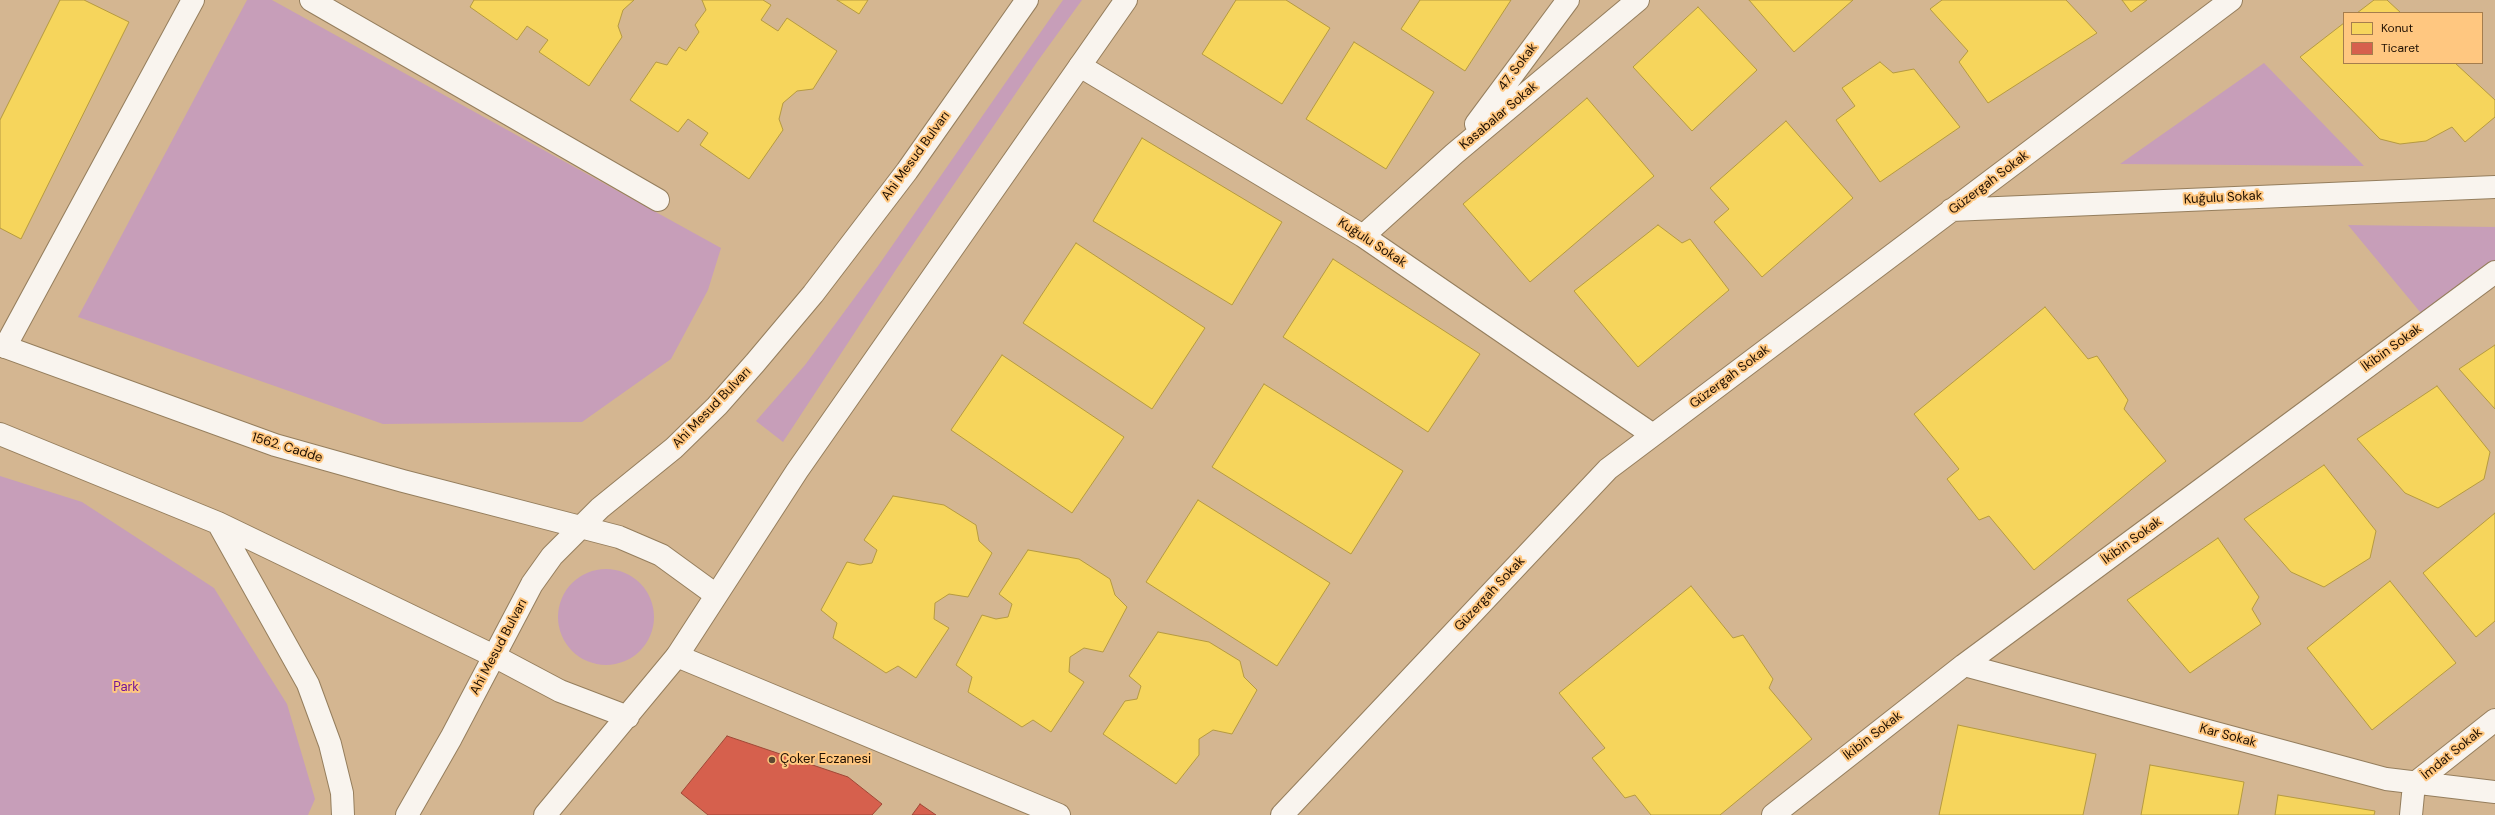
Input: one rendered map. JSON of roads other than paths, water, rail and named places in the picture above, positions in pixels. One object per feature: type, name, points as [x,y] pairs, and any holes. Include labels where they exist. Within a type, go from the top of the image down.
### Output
[{"type":"street","points":[[3,346],[193,0]]},
{"type":"street","points":[[311,0],[658,200]]},
{"type":"street","name":"Ahi Mesud Bulvarı","points":[[407,815],[451,738],[532,584],[552,556],[580,526],[635,478],[674,448],[717,406],[755,363],[813,294],[907,171],[1027,0]]},
{"type":"street","points":[[545,815],[628,717],[677,656],[797,470],[1126,0]]},
{"type":"street","name":"47. Sokak","points":[[1454,154],[1568,0]]},
{"type":"street","name":"Kasabalar Sokak","points":[[1363,236],[1454,154],[1638,0]]},
{"type":"street","name":"Güzergah Sokak","points":[[1282,815],[1608,469],[2231,0]]},
{"type":"street","name":"Kuğulu Sokak","points":[[1080,66],[1363,236],[1653,435]]},
{"type":"street","name":"Kuğulu Sokak","points":[[1952,210],[2495,187]]},
{"type":"street","name":"İkibin Sokak","points":[[1773,815],[1964,665],[2495,272]]},
{"type":"street","name":"1562. Cadde","points":[[3,346],[275,445],[402,481],[619,537],[661,554],[716,595]]},
{"type":"street","points":[[0,434],[218,523],[494,656],[560,691],[628,717]]},
{"type":"street","points":[[218,523],[308,684],[330,744],[342,793],[343,815]]},
{"type":"street","points":[[677,656],[1058,815]]},
{"type":"street","name":"Kar Sokak","points":[[1964,665],[2386,779],[2414,784],[2495,792]]},
{"type":"street","name":"İmdat Sokak","points":[[2411,815],[2414,784],[2495,720]]},
{"type":"place","name":"Çoker Eczanesi","points":[[772,760]]},
{"type":"park label","name":"Park","points":[[126,688]]}]
